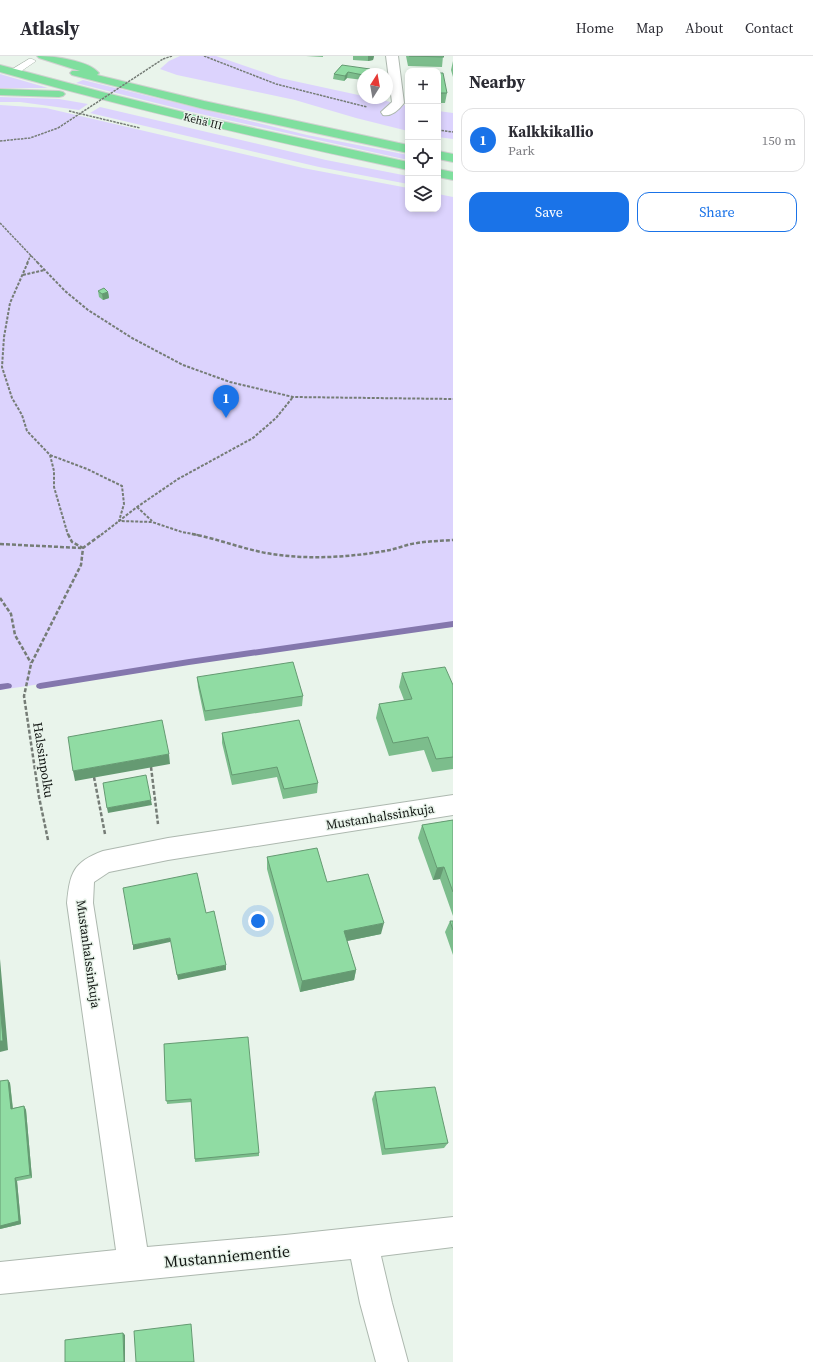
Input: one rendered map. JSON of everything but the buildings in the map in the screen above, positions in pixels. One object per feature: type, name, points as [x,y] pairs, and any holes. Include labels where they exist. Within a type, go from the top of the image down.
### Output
[{"type":"highway","name":"Kehä III","points":[[14,56],[114,83],[323,132],[405,148]]},
{"type":"highway","points":[[43,56],[82,67],[114,83]]},
{"type":"highway","name":"Kehä III","points":[[0,68],[132,104],[225,127],[405,165]]},
{"type":"highway","points":[[0,92],[51,93],[132,104]]},
{"type":"highway","points":[[441,156],[453,158]]},
{"type":"highway","points":[[441,174],[453,176]]},
{"type":"street","points":[[387,112],[398,103],[392,56]]},
{"type":"street","name":"Mustanhalssinkuja","points":[[134,1264],[80,902],[83,876],[103,862],[109,860],[163,850],[453,805]]},
{"type":"street","name":"Mustanniementie","points":[[0,1278],[134,1264],[285,1251],[453,1232]]},
{"type":"street","points":[[363,1242],[376,1303],[392,1362]]},
{"type":"lane","points":[[14,72],[32,61]]},
{"type":"path","points":[[0,141],[17,141],[33,138],[58,128],[163,59],[172,56]]},
{"type":"path","points":[[204,56],[276,84],[387,112]]},
{"type":"path","points":[[441,130],[453,132]]},
{"type":"path","points":[[0,223],[65,291],[88,310],[132,338],[183,365],[230,382],[293,397],[453,399]]},
{"type":"path","points":[[31,255],[10,303],[4,337],[2,366],[12,398],[22,415],[27,431],[50,456],[54,471],[54,487],[69,537],[72,542],[83,548]]},
{"type":"path","points":[[23,275],[37,270],[45,270]]},
{"type":"path","points":[[0,544],[83,548],[137,507],[178,479],[253,438],[276,418],[293,397]]},
{"type":"path","points":[[50,456],[87,469],[122,486],[124,492],[123,508],[119,521]]},
{"type":"path","points":[[137,507],[152,522]]},
{"type":"path","points":[[119,521],[152,522],[182,532],[214,538],[243,548],[272,554],[295,556],[338,556],[390,550],[416,543],[453,540]]},
{"type":"path","name":"Halssinpolku","points":[[48,840],[39,797],[24,696],[31,664],[81,565],[83,548]]},
{"type":"path","points":[[0,598],[11,614],[15,635],[31,664]]},
{"type":"path","points":[[151,767],[163,850]]},
{"type":"path","points":[[94,777],[103,816],[109,860]]},
{"type":"shaded area","points":[[180,56],[216,56],[280,78],[357,95],[357,104],[393,104],[393,103],[405,105],[405,130],[295,100],[177,75],[160,69],[169,61]]},
{"type":"shaded area","points":[[0,74],[48,88],[0,88]]},
{"type":"shaded area","points":[[83,80],[307,135],[405,154],[405,159],[196,113],[76,83]]},
{"type":"shaded area","points":[[0,97],[59,99],[88,104],[79,110],[20,102],[0,102]]},
{"type":"shaded area","points":[[0,105],[46,108],[303,168],[405,187],[405,212],[441,212],[441,195],[453,197],[453,627],[309,644],[0,690]]},
{"type":"shaded area","points":[[100,107],[326,160],[405,175],[405,183],[319,167],[90,113]]},
{"type":"shaded area","points":[[441,111],[453,113],[453,139],[441,137]]},
{"type":"waterway","points":[[40,686],[189,662],[453,624]]},
{"type":"waterway","points":[[0,687],[8,686]]},
{"type":"place","name":"Kalkkikallio","points":[[226,418]]}]
